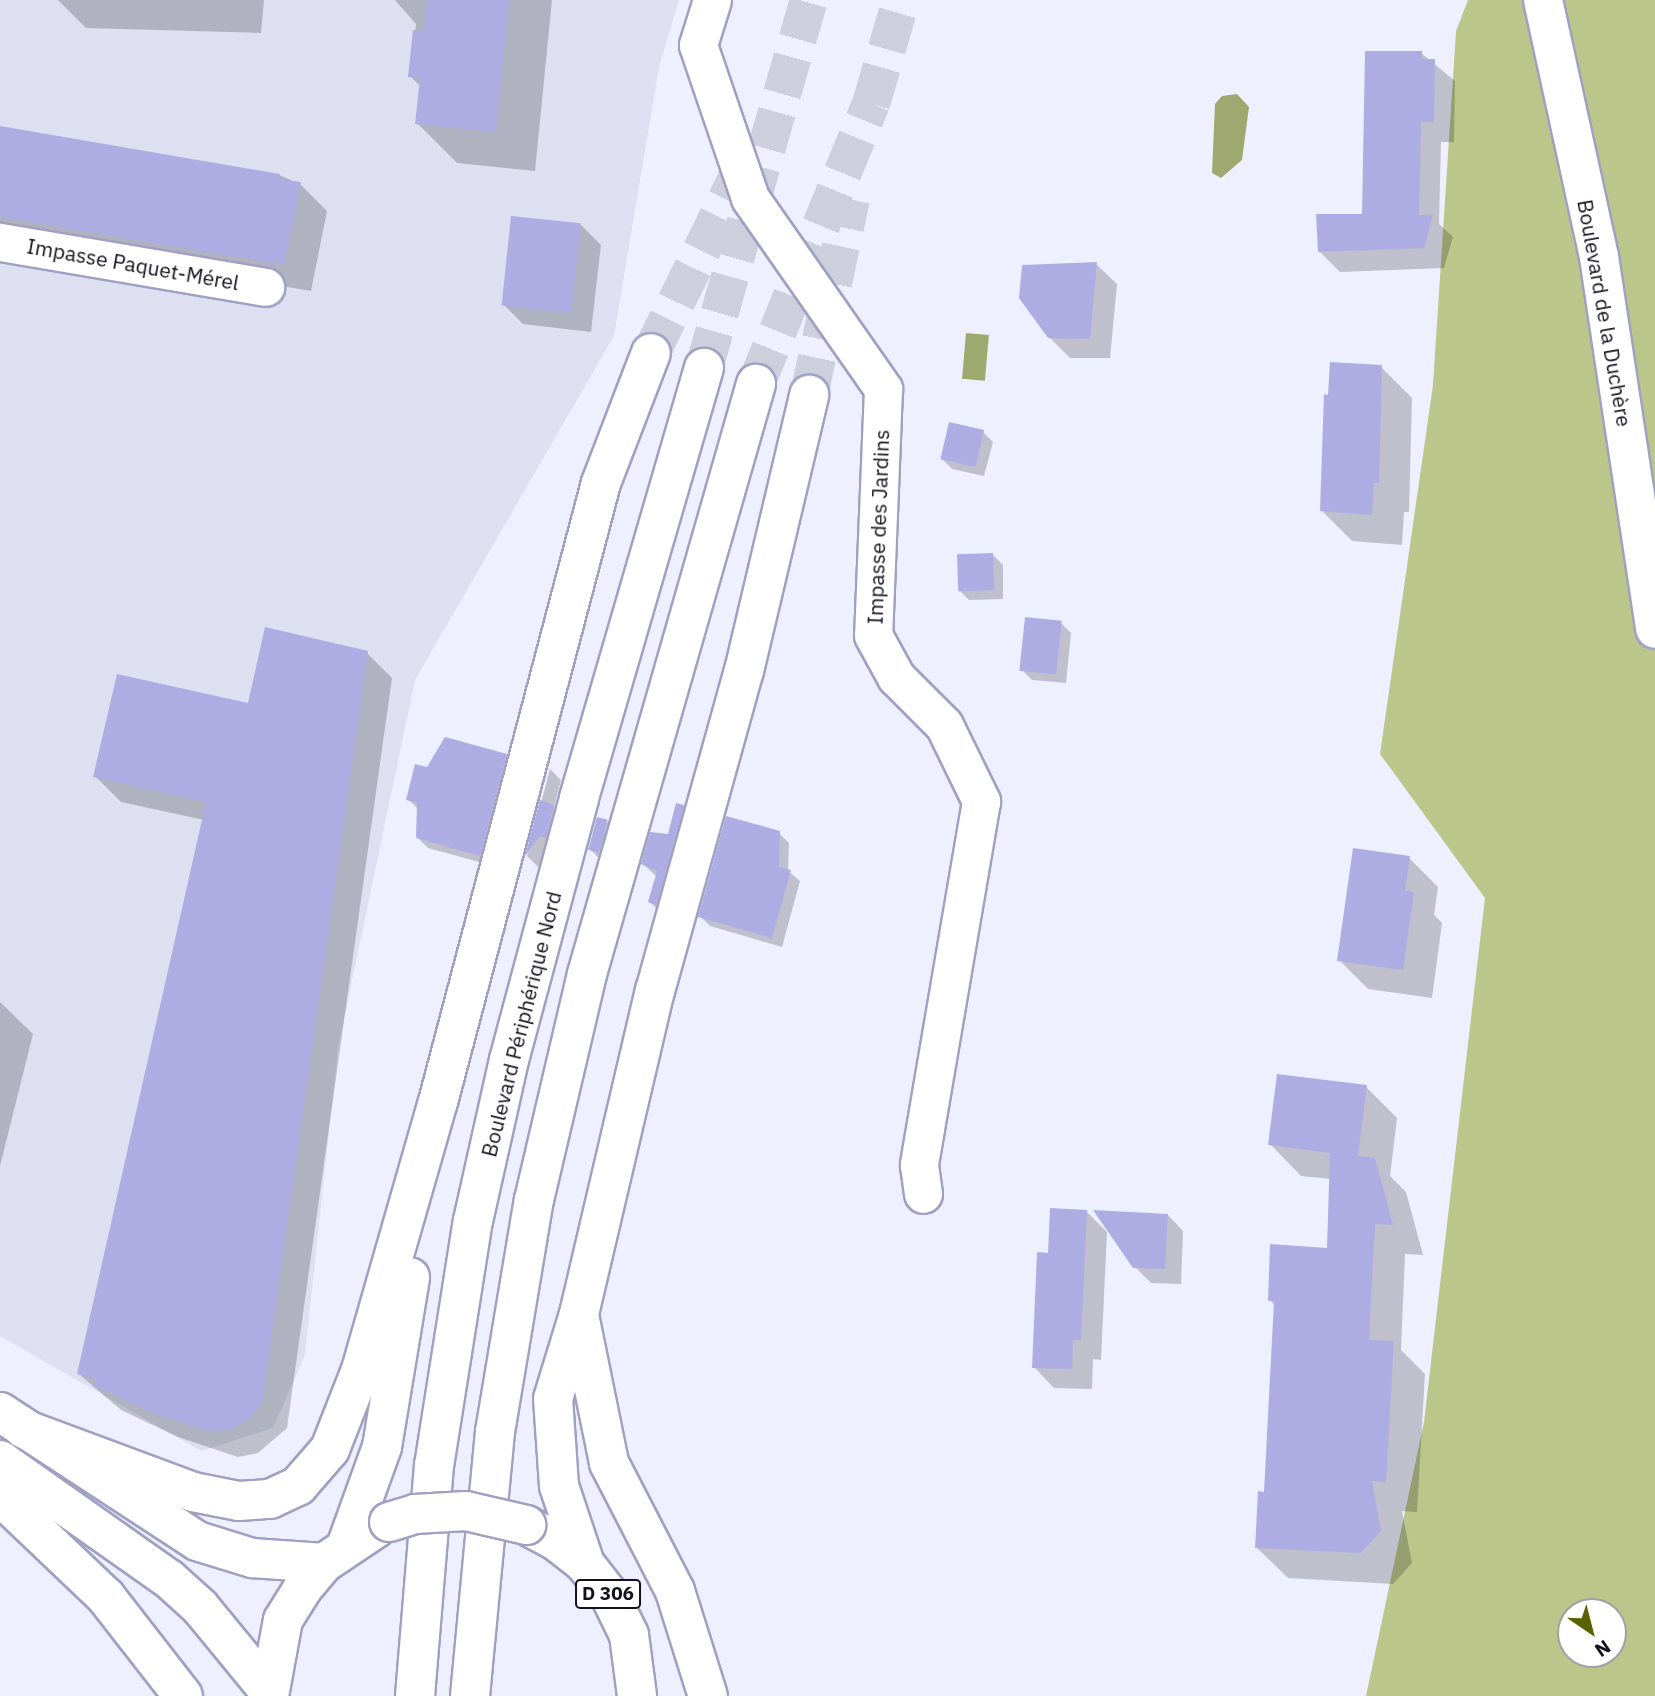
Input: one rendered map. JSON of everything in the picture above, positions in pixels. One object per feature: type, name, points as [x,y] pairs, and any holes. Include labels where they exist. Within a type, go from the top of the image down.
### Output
[{"type":"main road","name":"Boulevard de la Duchère","points":[[1543,0],[1599,257],[1655,629]]},
{"type":"main road","points":[[12,1421],[215,1498],[257,1502],[298,1486],[330,1449],[347,1412],[438,1102],[601,482],[651,353]]},
{"type":"main road","name":"Boulevard Périphérique Nord","points":[[415,1696],[434,1466],[473,1221],[509,1060],[572,824],[704,368]]},
{"type":"main road","points":[[470,1696],[495,1432],[537,1187],[587,974],[756,384]]},
{"type":"main road","points":[[585,1564],[559,1486],[552,1434],[553,1399],[579,1314],[655,991],[744,671],[809,395]]},
{"type":"main road","points":[[12,1421],[197,1541],[252,1558],[335,1553],[382,1447],[438,1102]]},
{"type":"main road","points":[[579,1314],[608,1463],[675,1591],[708,1696]]},
{"type":"main road","points":[[0,1460],[169,1579],[200,1607],[269,1694]]},
{"type":"main road","points":[[0,1496],[106,1597],[183,1696]]},
{"type":"main road","name":"D 306","points":[[269,1694],[283,1620],[335,1553],[389,1522],[415,1514],[466,1511],[526,1525],[556,1541],[585,1564],[610,1596],[629,1635],[637,1696]]},
{"type":"street","name":"Impasse des Jardins","points":[[712,0],[698,46],[750,198],[883,389],[873,635],[896,677],[944,724],[981,801],[919,1166],[923,1194]]},
{"type":"street","name":"Impasse Paquet-Mérel","points":[[0,242],[265,287]]},
{"type":"shaded area","points":[[0,0],[679,0],[659,67],[614,336],[415,680],[338,1048],[305,1355],[273,1428],[201,1451],[0,1336]]},
{"type":"shaded area","points":[[1468,0],[1655,0],[1655,1696],[1366,1696],[1424,1422],[1485,898],[1380,754],[1433,385],[1456,31]]},
{"type":"shaded area","points":[[1237,94],[1249,107],[1242,160],[1221,178],[1212,173],[1215,104],[1222,96]]},
{"type":"shaded area","points":[[966,333],[989,335],[985,381],[962,379]]},
{"type":"building","points":[[427,0],[509,0],[496,132],[415,124],[420,78],[408,77],[413,30],[424,31]]},
{"type":"building","points":[[1365,51],[1422,51],[1422,59],[1435,59],[1434,122],[1421,122],[1419,215],[1433,215],[1424,248],[1318,252],[1316,214],[1362,214]]},
{"type":"building","points":[[0,126],[280,174],[279,179],[301,182],[284,265],[0,217]]},
{"type":"building","points":[[511,216],[581,223],[571,313],[502,306]]},
{"type":"building","points":[[1097,262],[1090,339],[1048,338],[1019,298],[1022,265]]},
{"type":"building","points":[[1330,362],[1382,365],[1379,483],[1374,483],[1372,515],[1320,511],[1324,394],[1328,395]]},
{"type":"building","points":[[949,422],[984,430],[976,467],[940,459]]},
{"type":"building","points":[[993,553],[994,590],[958,591],[957,554]]},
{"type":"building","points":[[1025,617],[1062,621],[1056,675],[1019,671]]},
{"type":"building","points":[[265,627],[368,651],[262,1402],[250,1418],[232,1429],[212,1432],[150,1412],[94,1385],[96,1379],[77,1374],[206,802],[93,777],[117,674],[248,703]]},
{"type":"building","points":[[445,737],[507,754],[480,856],[416,838],[417,803],[406,800],[415,764],[427,767]]},
{"type":"building","points":[[549,766],[540,800],[554,805],[546,838],[540,836],[525,856]]},
{"type":"building","points":[[676,803],[684,805],[656,905],[648,902],[657,871],[641,864],[650,832],[668,834]]},
{"type":"building","points":[[726,816],[780,831],[779,867],[791,870],[772,938],[698,917]]},
{"type":"building","points":[[597,817],[608,820],[599,853],[588,850]]},
{"type":"building","points":[[1353,848],[1410,856],[1405,891],[1414,892],[1403,970],[1337,961]]},
{"type":"building","points":[[1277,1074],[1367,1085],[1358,1156],[1375,1158],[1393,1225],[1375,1224],[1369,1340],[1394,1341],[1386,1482],[1372,1481],[1381,1531],[1361,1553],[1255,1548],[1258,1491],[1264,1492],[1274,1301],[1268,1301],[1270,1244],[1327,1248],[1330,1153],[1268,1145]]},
{"type":"building","points":[[1050,1208],[1087,1210],[1081,1340],[1073,1340],[1072,1369],[1032,1368],[1037,1252],[1048,1253]]},
{"type":"building","points":[[1093,1210],[1168,1214],[1165,1269],[1133,1268]]},
{"type":"tunnel","points":[[704,368],[809,0]]},
{"type":"tunnel","points":[[756,384],[871,104],[901,0]]},
{"type":"tunnel","points":[[651,353],[742,168]]},
{"type":"tunnel","points":[[809,395],[851,199]]}]
